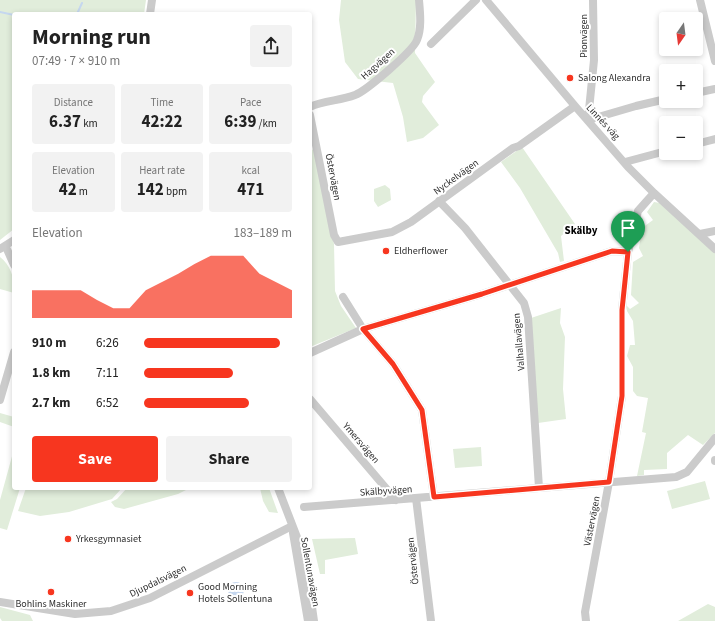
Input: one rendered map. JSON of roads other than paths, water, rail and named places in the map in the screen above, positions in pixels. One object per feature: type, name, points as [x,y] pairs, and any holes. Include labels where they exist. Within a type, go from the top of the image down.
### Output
[{"type":"street","points":[[150,12],[152,0]]},
{"type":"street","name":"Hagvägen","points":[[312,106],[319,103],[355,95],[394,65],[417,41],[420,18],[419,0]]},
{"type":"street","points":[[431,44],[476,0]]},
{"type":"street","name":"Linnés väg","points":[[486,0],[575,106],[625,162],[654,193],[715,249]]},
{"type":"street","name":"Pionvägen","points":[[588,120],[594,60],[593,0]]},
{"type":"street","points":[[700,0],[715,61]]},
{"type":"street","points":[[703,92],[715,89]]},
{"type":"street","points":[[588,120],[659,101]]},
{"type":"street","name":"Nyckelvägen","points":[[338,242],[392,232],[411,222],[513,148],[519,146],[575,106]]},
{"type":"street","name":"Östervägen","points":[[312,125],[334,235],[338,242]]},
{"type":"street","points":[[703,142],[715,139]]},
{"type":"street","points":[[625,162],[659,154]]},
{"type":"street","name":"Västervägen","points":[[586,621],[588,597],[609,482],[622,396],[622,310],[628,252],[638,211],[654,193]]},
{"type":"street","name":"Valhallavägen","points":[[439,201],[465,228],[524,303],[528,317],[539,488]]},
{"type":"street","points":[[700,234],[715,230]]},
{"type":"street","points":[[12,241],[3,248],[12,262]]},
{"type":"street","points":[[312,352],[363,329],[612,251],[628,252]]},
{"type":"street","points":[[343,297],[363,329],[393,364],[422,410],[434,497]]},
{"type":"street","points":[[0,400],[12,359]]},
{"type":"street","name":"Ymersvägen","points":[[312,401],[396,500]]},
{"type":"street","name":"Skälbyvägen","points":[[304,507],[682,475],[687,472],[715,438]]},
{"type":"street","name":"Sollentunavägen","points":[[279,490],[292,526],[308,621]]},
{"type":"street","name":"Östervägen","points":[[416,498],[431,621]]},
{"type":"street","name":"Sollentunavägen","points":[[292,526],[298,536],[305,558],[314,621]]},
{"type":"street","name":"Djupdalsvägen","points":[[0,602],[75,614],[111,612],[150,598],[292,526]]},
{"type":"water","points":[[236,582],[243,587],[244,590],[239,597],[236,598],[229,593],[228,590],[233,583]]},
{"type":"waterway","points":[[78,12],[82,3]]},
{"type":"waterway","points":[[0,12],[12,15]]},
{"type":"place","name":"Salong Alexandra","points":[[570,78]]},
{"type":"place","name":"Eldherflower","points":[[386,251]]},
{"type":"place","name":"Yrkesgymnasiet","points":[[68,539]]},
{"type":"place","name":"Bohlins Maskiner","points":[[51,592]]},
{"type":"place","name":"Good Morning Hotels Sollentuna","points":[[190,593]]},
{"type":"district","name":"Skälby","points":[[581,230]]}]
